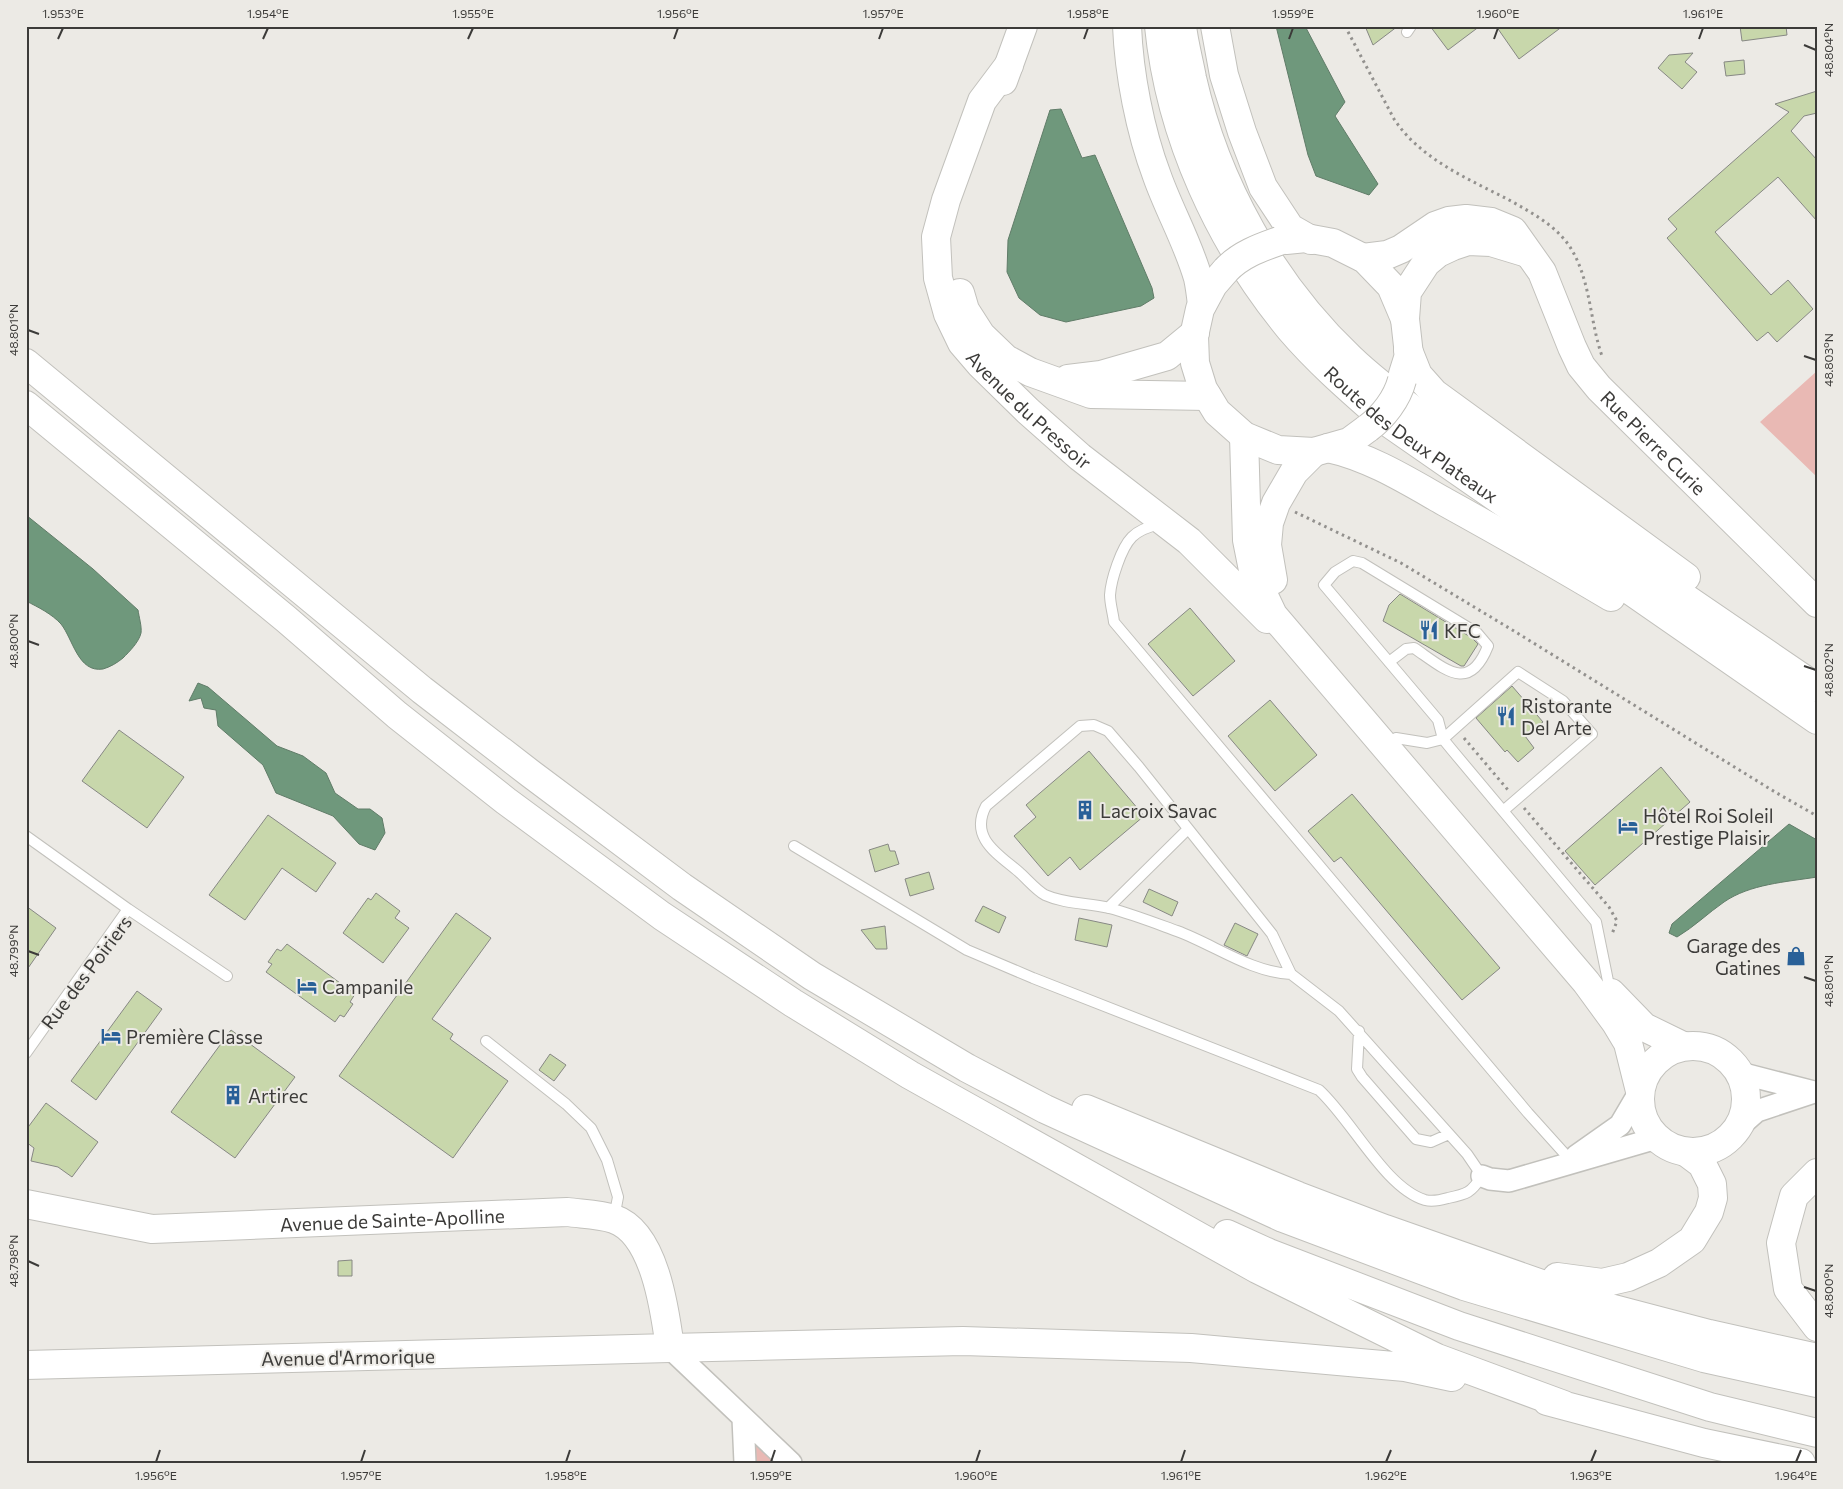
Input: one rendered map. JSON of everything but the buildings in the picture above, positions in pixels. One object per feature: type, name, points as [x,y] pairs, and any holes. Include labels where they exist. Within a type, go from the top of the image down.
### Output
[{"type":"main road","name":"Avenue du Pressoir","points":[[1022,26],[961,208],[953,246],[953,265],[965,310],[982,335],[1006,359],[1030,372],[1057,380],[1091,394],[1207,396]]},
{"type":"main road","points":[[1127,26],[1128,58],[1140,116],[1156,175],[1194,266],[1202,305]]},
{"type":"main road","name":"Route des Deux Plateaux","points":[[1159,26],[1161,47],[1174,109],[1194,168],[1218,222],[1256,283],[1291,329],[1337,378],[1386,420],[1817,720]]},
{"type":"main road","name":"Route des Deux Plateaux","points":[[1182,26],[1183,38],[1201,111],[1219,163],[1249,227],[1274,269],[1302,306],[1350,358],[1401,401],[1448,436],[1817,688]]},
{"type":"main road","points":[[1215,26],[1224,75],[1242,132],[1263,187],[1290,228],[1311,240]]},
{"type":"main road","name":"Avenue du Pressoir","points":[[1009,65],[982,101],[946,200],[936,237],[938,278],[948,314],[962,342],[974,357],[1028,411],[1080,457],[1189,540],[1322,671]]},
{"type":"main road","name":"Rue Pierre Curie","points":[[1363,258],[1388,255],[1401,249],[1436,226],[1466,219],[1491,222],[1513,231],[1542,272],[1581,366],[1599,388],[1817,603]]},
{"type":"main road","points":[[1406,319],[1390,286],[1363,258],[1333,243],[1311,240],[1279,241],[1253,250],[1231,265],[1213,285],[1202,305],[1195,333],[1195,363],[1203,388],[1217,412],[1244,436],[1278,450],[1348,452],[1384,468],[1552,561],[1697,651],[1817,733]]},
{"type":"main road","points":[[1530,254],[1490,242],[1468,241],[1438,254],[1426,264],[1407,292],[1408,355],[1399,390],[1379,420],[1349,442],[1321,450],[1294,472],[1276,503],[1269,523],[1267,545],[1270,574],[1280,598],[1304,634],[1396,738],[1617,1000],[1644,1027],[1683,1046]]},
{"type":"main road","points":[[1057,380],[1101,376],[1167,356],[1195,333]]},
{"type":"main road","points":[[26,349],[51,384]]},
{"type":"main road","points":[[1408,350],[1418,375],[1434,392],[1817,672]]},
{"type":"main road","points":[[26,363],[422,690],[539,780],[682,887],[812,976],[967,1068],[1045,1109],[1283,1218],[1455,1283],[1704,1358],[1817,1383]]},
{"type":"main road","points":[[26,405],[278,613],[398,715],[506,800],[662,916],[792,1003],[893,1065],[1257,1268],[1437,1358],[1564,1405]]},
{"type":"main road","points":[[1244,436],[1247,540],[1254,575],[1273,615],[1586,982],[1628,1042],[1640,1091],[1640,1108],[1646,1125],[1666,1145],[1686,1152],[1702,1164],[1712,1184],[1713,1198],[1708,1212],[1692,1240],[1659,1263],[1628,1277],[1602,1283],[1563,1279],[1512,1263],[1385,1229]]},
{"type":"main road","points":[[1640,1091],[1645,1075],[1654,1062],[1668,1052],[1683,1046],[1700,1046],[1716,1050],[1730,1060],[1740,1073],[1746,1090],[1746,1109],[1740,1126],[1730,1138],[1717,1147],[1702,1152],[1686,1152]]},
{"type":"main road","points":[[967,1068],[1000,1067],[1083,1108],[1298,1196],[1385,1229],[1610,1308],[1709,1334],[1817,1358]]},
{"type":"main road","points":[[1066,1163],[1269,1253],[1459,1326],[1710,1406],[1817,1433]]},
{"type":"main road","points":[[1817,1172],[1794,1196],[1781,1242],[1788,1289],[1817,1327]]},
{"type":"main road","name":"Avenue de Sainte-Apolline","points":[[26,1204],[152,1229],[568,1212],[614,1219],[629,1228],[641,1241],[657,1279],[669,1339]]},
{"type":"main road","points":[[669,1339],[963,1341],[1191,1348],[1405,1367],[1564,1405],[1704,1443],[1801,1463]]},
{"type":"main road","name":"Avenue d'Armorique","points":[[26,1351],[669,1339]]},
{"type":"main road","name":"Avenue d'Armorique","points":[[26,1365],[669,1339]]},
{"type":"street","points":[[1740,1073],[1815,1091]]},
{"type":"street","points":[[1568,1163],[1620,1125],[1640,1091]]},
{"type":"street","points":[[1740,1126],[1757,1111],[1815,1091]]},
{"type":"street","points":[[1482,1176],[1490,1180],[1509,1181],[1657,1138]]},
{"type":"street","points":[[669,1339],[743,1418],[790,1463]]},
{"type":"street","points":[[743,1418],[745,1463]]},
{"type":"lane","points":[[1166,523],[1151,526],[1132,537],[1122,554],[1115,570],[1110,595],[1114,622],[1568,1163]]},
{"type":"lane","points":[[1389,662],[1406,649],[1414,648],[1459,675],[1473,672],[1483,659],[1488,646],[1477,632],[1362,563],[1353,561],[1335,572],[1324,585],[1389,662],[1438,720],[1443,739],[1596,922],[1608,980],[1617,1000]]},
{"type":"lane","points":[[1396,738],[1427,743],[1443,739],[1518,672],[1562,701],[1592,734],[1503,811]]},
{"type":"lane","points":[[794,846],[967,950],[1033,978],[1319,1090],[1332,1102],[1393,1180],[1412,1194],[1432,1200],[1467,1194],[1474,1188],[1482,1176],[1467,1154],[1340,1011],[1291,974],[1272,934],[1108,731],[1094,725],[1080,726],[986,806],[981,815],[980,828],[986,844],[1045,894],[1078,904],[1108,908],[1137,916],[1199,939],[1251,965],[1273,973],[1291,974]]},
{"type":"lane","points":[[1108,908],[1188,829]]},
{"type":"lane","points":[[26,836],[128,909]]},
{"type":"lane","name":"Rue des Poiriers","points":[[26,1053],[128,909],[227,976]]},
{"type":"lane","points":[[1359,1031],[1357,1069],[1416,1139],[1431,1142],[1449,1134]]},
{"type":"lane","points":[[486,1041],[566,1104],[591,1128],[608,1160],[618,1197],[614,1219]]},
{"type":"path","points":[[1276,503],[1401,563],[1817,816]]},
{"type":"shaded area","points":[[1276,26],[1305,26],[1345,102],[1335,116],[1378,184],[1369,195],[1316,176],[1308,155]]},
{"type":"shaded area","points":[[1061,109],[1082,158],[1095,155],[1152,288],[1154,298],[1141,306],[1066,322],[1040,315],[1019,298],[1007,272],[1008,240],[1050,110]]},
{"type":"shaded area","points":[[1817,371],[1817,477],[1760,422]]},
{"type":"shaded area","points":[[26,515],[93,569],[138,610],[141,628],[140,636],[131,650],[116,663],[103,669],[95,669],[88,666],[77,654],[61,624],[40,608],[26,601]]},
{"type":"shaded area","points":[[198,683],[208,687],[277,746],[303,756],[326,773],[335,793],[358,809],[370,809],[382,818],[385,833],[375,850],[359,844],[333,816],[276,793],[263,765],[218,726],[216,710],[204,708],[201,698],[189,701]]},
{"type":"shaded area","points":[[1789,824],[1817,840],[1817,877],[1757,887],[1745,891],[1724,902],[1677,937],[1669,933],[1672,924]]},
{"type":"shaded area","points":[[743,1418],[791,1463],[745,1463]]},
{"type":"place","name":"KFC","points":[[1429,630]]},
{"type":"place","name":"Ristorante Del Arte","points":[[1506,716]]},
{"type":"place","name":"Lacroix Savac","points":[[1085,810]]},
{"type":"place","name":"Hôtel Roi Soleil Prestige Plaisir","points":[[1628,826]]},
{"type":"place","name":"Garage des Gatines","points":[[1796,956]]},
{"type":"place","name":"Campanile","points":[[307,986]]},
{"type":"place","name":"Première Classe","points":[[111,1036]]},
{"type":"place","name":"Artirec","points":[[233,1095]]}]
